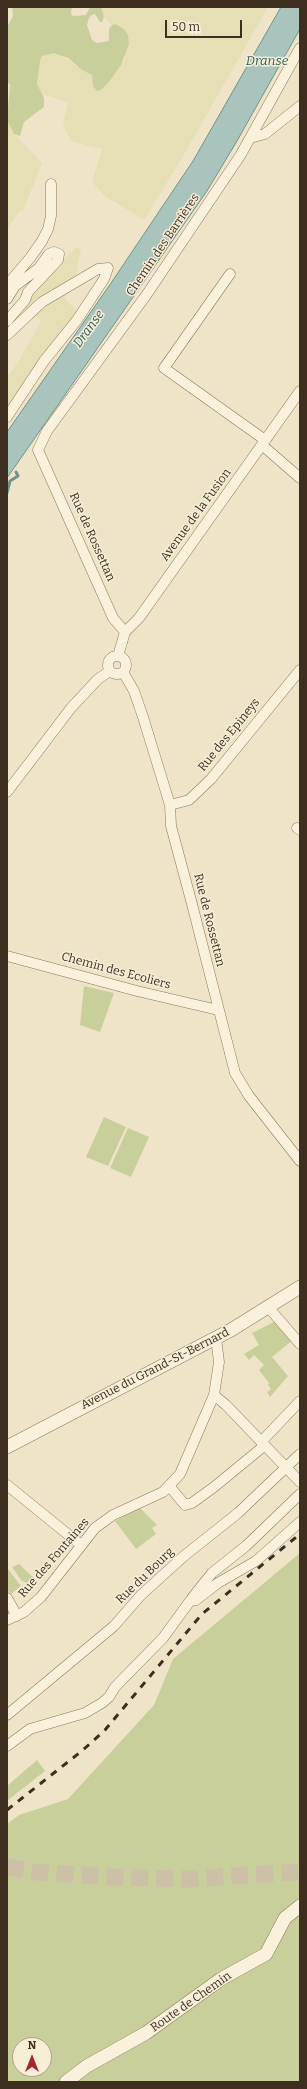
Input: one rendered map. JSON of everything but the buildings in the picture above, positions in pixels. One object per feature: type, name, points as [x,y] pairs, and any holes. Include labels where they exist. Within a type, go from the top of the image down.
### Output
[{"type":"street","name":"Chemin des Barrières","points":[[38,450],[47,431],[146,294],[250,138],[300,48]]},
{"type":"street","points":[[250,138],[265,134],[300,106]]},
{"type":"street","points":[[7,285],[30,258],[48,229],[51,216],[51,184]]},
{"type":"street","points":[[7,299],[15,286],[38,268],[49,254],[54,252],[59,254],[58,260],[28,292],[25,300],[7,321]]},
{"type":"street","points":[[7,335],[42,302],[98,269],[108,268],[104,279],[77,320],[44,361],[7,417]]},
{"type":"street","points":[[230,274],[164,368],[263,442],[300,478]]},
{"type":"street","name":"Avenue de la Fusion","points":[[7,792],[83,694],[98,679],[110,671],[109,662],[113,657],[118,656],[125,632],[139,618],[300,391]]},
{"type":"street","name":"Rue de Rossettan","points":[[38,450],[114,618],[125,632]]},
{"type":"street","points":[[110,671],[115,674],[122,672],[126,668],[126,662],[123,658],[118,656]]},
{"type":"street","name":"Rue des Epineys","points":[[170,805],[189,800],[211,779],[300,670]]},
{"type":"street","name":"Rue de Rossettan","points":[[122,672],[126,676],[134,691],[170,805],[171,826],[233,1067],[238,1080],[300,1161]]},
{"type":"street","name":"Chemin des Ecoliers","points":[[7,956],[137,991],[218,1010]]},
{"type":"street","name":"Avenue du Grand-St-Bernard","points":[[7,1447],[216,1338],[269,1308],[300,1287]]},
{"type":"street","points":[[269,1308],[300,1344]]},
{"type":"street","name":"Rue des Fontaines","points":[[7,1620],[24,1612],[41,1597],[95,1528],[113,1515],[156,1496],[170,1487],[180,1474],[214,1395],[219,1362],[216,1338]]},
{"type":"street","points":[[214,1395],[226,1405],[300,1482]]},
{"type":"street","points":[[170,1487],[185,1505],[192,1503],[214,1487],[263,1444],[300,1400]]},
{"type":"street","name":"Rue du Bourg","points":[[7,1715],[114,1626],[141,1595],[184,1556],[238,1513],[300,1454]]},
{"type":"street","points":[[7,1485],[45,1514],[81,1545]]},
{"type":"street","points":[[7,1746],[30,1729],[85,1713],[109,1697],[115,1687],[163,1638],[212,1573],[246,1546],[300,1494]]},
{"type":"street","points":[[190,1602],[196,1600],[218,1583],[256,1560],[300,1522]]},
{"type":"street","points":[[7,1598],[17,1616]]},
{"type":"street","name":"Route de Chemin","points":[[66,2082],[87,2066],[146,2033],[221,1979],[266,1954],[285,1918],[300,1906]]},
{"type":"shaded area","points":[[101,7],[268,7],[182,158],[144,220],[105,196],[92,182],[102,149],[71,141],[63,125],[68,102],[42,94],[37,84],[41,58],[46,54],[54,53],[64,57],[82,70],[92,75],[101,90],[109,82],[125,59],[115,24],[112,25],[104,17]]},
{"type":"shaded area","points":[[7,120],[14,134],[42,163],[23,211],[19,212],[7,229]]},
{"type":"shaded area","points":[[76,247],[81,249],[76,275],[64,284],[65,299],[79,313],[7,411],[7,377],[17,364],[41,322],[38,318],[25,311],[24,307],[34,291]]},
{"type":"green space","points":[[12,7],[72,7],[71,14],[73,16],[86,15],[90,7],[101,7],[104,17],[102,22],[100,22],[95,14],[89,18],[87,25],[92,40],[97,43],[109,41],[109,29],[115,24],[124,29],[128,35],[129,44],[121,65],[109,82],[101,90],[97,91],[93,86],[92,75],[82,70],[68,58],[54,53],[42,56],[37,84],[44,98],[44,107],[24,122],[20,136],[14,134],[7,120],[10,85],[7,81],[7,27],[13,16]]},
{"type":"green space","points":[[84,986],[114,993],[100,1032],[80,1025]]},
{"type":"green space","points":[[104,1117],[126,1127],[108,1166],[86,1157]]},
{"type":"green space","points":[[128,1128],[149,1137],[131,1177],[110,1168]]},
{"type":"green space","points":[[276,1321],[293,1340],[272,1357],[288,1376],[270,1397],[267,1392],[271,1389],[268,1385],[269,1383],[259,1370],[264,1365],[254,1355],[249,1360],[244,1354],[259,1345],[252,1333]]},
{"type":"green space","points":[[140,1508],[157,1525],[152,1528],[156,1534],[136,1549],[115,1521]]},
{"type":"green space","points":[[300,1553],[300,2082],[7,2082],[7,1824],[19,1815],[68,1799],[154,1705],[173,1659]]},
{"type":"green space","points":[[19,1564],[35,1579],[33,1587],[21,1580],[12,1567]]},
{"type":"green space","points":[[7,1568],[21,1586],[11,1594],[7,1590]]},
{"type":"green space","points":[[37,1760],[45,1771],[7,1801],[7,1786]]},
{"type":"water","name":"Dranse","points":[[281,7],[300,7],[300,29],[237,141],[207,191],[7,478],[7,432],[109,286],[193,161]]},
{"type":"waterway","points":[[7,493],[10,481],[18,476],[16,472]]},
{"type":"tunnel","points":[[7,1867],[35,1872],[112,1877],[189,1879],[300,1872]]},
{"type":"railway","points":[[7,1810],[83,1750],[105,1730],[202,1614],[300,1534]]}]
